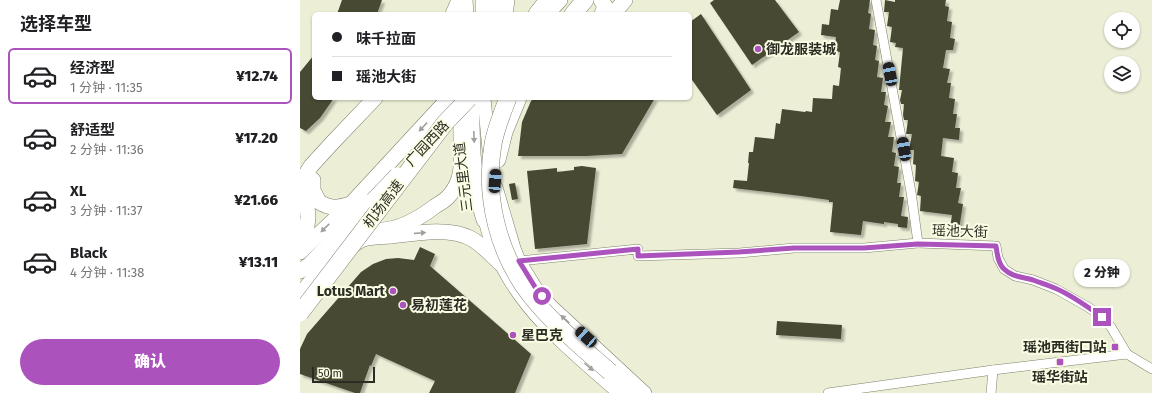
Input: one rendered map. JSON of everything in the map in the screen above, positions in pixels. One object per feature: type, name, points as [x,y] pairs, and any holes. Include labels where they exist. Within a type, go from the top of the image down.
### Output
[{"type":"highway","points":[[504,12],[506,0]]},
{"type":"highway","points":[[539,12],[548,0]]},
{"type":"highway","points":[[574,12],[585,0]]},
{"type":"highway","points":[[445,123],[460,100]]},
{"type":"highway","name":"机场高速","points":[[300,313],[445,123],[467,100]]},
{"type":"highway","points":[[507,100],[496,131],[491,160],[491,194],[496,223],[504,248],[516,274],[530,296],[558,326],[634,393]]},
{"type":"highway","points":[[300,297],[358,224],[381,198],[407,173]]},
{"type":"highway","points":[[610,372],[630,393]]},
{"type":"main road","points":[[454,12],[459,0]]},
{"type":"main road","points":[[461,12],[464,0]]},
{"type":"main road","points":[[464,0],[467,12]]},
{"type":"main road","points":[[482,0],[482,12]]},
{"type":"main road","points":[[491,0],[494,12]]},
{"type":"main road","points":[[529,12],[540,0]]},
{"type":"main road","points":[[549,12],[560,0]]},
{"type":"main road","points":[[601,0],[605,6],[603,12]]},
{"type":"main road","points":[[615,12],[625,0]]},
{"type":"main road","points":[[300,245],[307,226],[308,217],[304,185],[306,174],[324,151],[373,100]]},
{"type":"main road","points":[[382,100],[328,157],[318,169],[314,176],[313,182],[313,190],[319,202],[325,206],[355,209],[362,226],[366,229],[375,230],[390,229],[402,226],[428,212],[446,199],[453,191],[460,177],[461,100]]},
{"type":"main road","name":"广园西路","points":[[300,281],[304,268],[448,100]]},
{"type":"main road","name":"广园西路","points":[[300,252],[355,209],[373,200],[467,100]]},
{"type":"main road","name":"三元里大道","points":[[472,100],[476,172],[484,220],[500,264],[536,317],[571,351],[619,393]]},
{"type":"main road","name":"三元里大道","points":[[484,100],[488,141],[495,181],[510,237],[519,261],[535,287],[550,305],[645,393]]},
{"type":"main road","points":[[495,181],[501,146],[518,100]]},
{"type":"main road","points":[[461,139],[484,220]]},
{"type":"main road","points":[[300,307],[350,247],[356,242],[368,238],[422,233],[445,232],[458,234],[470,238],[480,244],[500,264]]},
{"type":"street","name":"瑶池大街","points":[[876,0],[911,192],[918,244],[996,246],[998,258],[1004,269],[1015,276],[1056,288],[1088,307],[1102,317],[1111,327],[1127,354]]},
{"type":"street","points":[[495,181],[499,100]]},
{"type":"street","points":[[519,261],[638,249],[638,256],[794,248],[864,248],[918,244]]},
{"type":"street","points":[[828,393],[993,370],[1127,354],[1152,369]]},
{"type":"street","points":[[990,393],[993,370]]},
{"type":"street","points":[[896,393],[898,383]]},
{"type":"building","points":[[342,0],[382,0],[378,12],[338,12]]},
{"type":"building","name":"御龙服装城","points":[[714,0],[775,0],[799,32],[752,65],[710,3]]},
{"type":"building","points":[[840,0],[870,0],[868,13],[871,14],[869,29],[875,30],[873,45],[877,46],[875,60],[879,61],[877,77],[883,78],[881,92],[886,92],[884,105],[888,106],[885,122],[891,122],[888,137],[894,137],[892,152],[896,153],[894,166],[899,167],[897,183],[901,183],[899,197],[904,197],[901,216],[908,217],[907,228],[898,227],[898,224],[863,221],[861,235],[830,232],[833,202],[829,202],[829,200],[733,188],[734,180],[747,181],[749,152],[753,152],[755,137],[774,139],[776,123],[780,124],[782,109],[812,112],[813,98],[832,99],[833,85],[839,86],[841,68],[838,67],[840,52],[834,51],[836,37],[821,35],[822,24],[829,25],[831,9],[838,10]]},
{"type":"building","points":[[885,0],[895,2],[895,0],[946,0],[945,6],[949,7],[947,21],[952,22],[950,38],[955,39],[953,50],[946,50],[943,68],[950,69],[947,83],[951,83],[949,98],[955,99],[953,114],[957,114],[955,128],[960,128],[959,140],[943,138],[941,156],[954,158],[952,172],[958,173],[956,188],[961,188],[958,203],[963,204],[959,230],[950,228],[952,215],[920,211],[921,196],[917,195],[919,182],[915,181],[916,165],[913,164],[914,150],[909,150],[912,134],[906,134],[908,120],[904,120],[904,104],[901,104],[900,100],[902,90],[899,90],[903,48],[895,47],[896,43],[890,42],[892,27],[887,26],[889,12],[884,12]]},
{"type":"building","name":"御龙服装城","points":[[701,14],[751,90],[717,115],[692,80],[692,21]]},
{"type":"building","points":[[312,57],[312,100],[333,100],[320,118],[306,131],[300,128],[300,72]]},
{"type":"building","points":[[654,100],[622,154],[586,156],[518,156],[522,122],[531,101]]},
{"type":"building","points":[[582,166],[596,168],[587,244],[535,249],[527,171],[557,168],[557,172],[574,170],[574,167]]},
{"type":"building","points":[[515,183],[518,199],[512,200],[509,184]]},
{"type":"building","name":"易初莲花","points":[[420,247],[435,254],[430,266],[531,354],[515,393],[429,393],[435,381],[376,354],[371,366],[370,365],[360,393],[355,393],[300,374],[300,349],[307,334],[361,272],[373,264],[386,259],[398,258],[414,260]]},
{"type":"building","points":[[777,321],[842,325],[841,339],[776,335]]},
{"type":"place","name":"御龙服装城","points":[[758,49]]},
{"type":"place","name":"Lotus Mart","points":[[393,291]]},
{"type":"place","name":"易初莲花","points":[[403,305]]},
{"type":"place","name":"星巴克","points":[[513,335]]},
{"type":"place","name":"瑶池西街口站","points":[[1115,347]]},
{"type":"place","name":"瑶华街站","points":[[1060,362]]},
{"type":"route","points":[[542,296],[519,261],[638,249],[638,256],[794,248],[864,248],[918,244],[953,244],[996,246],[998,258],[1004,269],[1015,276],[1056,288],[1102,317]]}]
